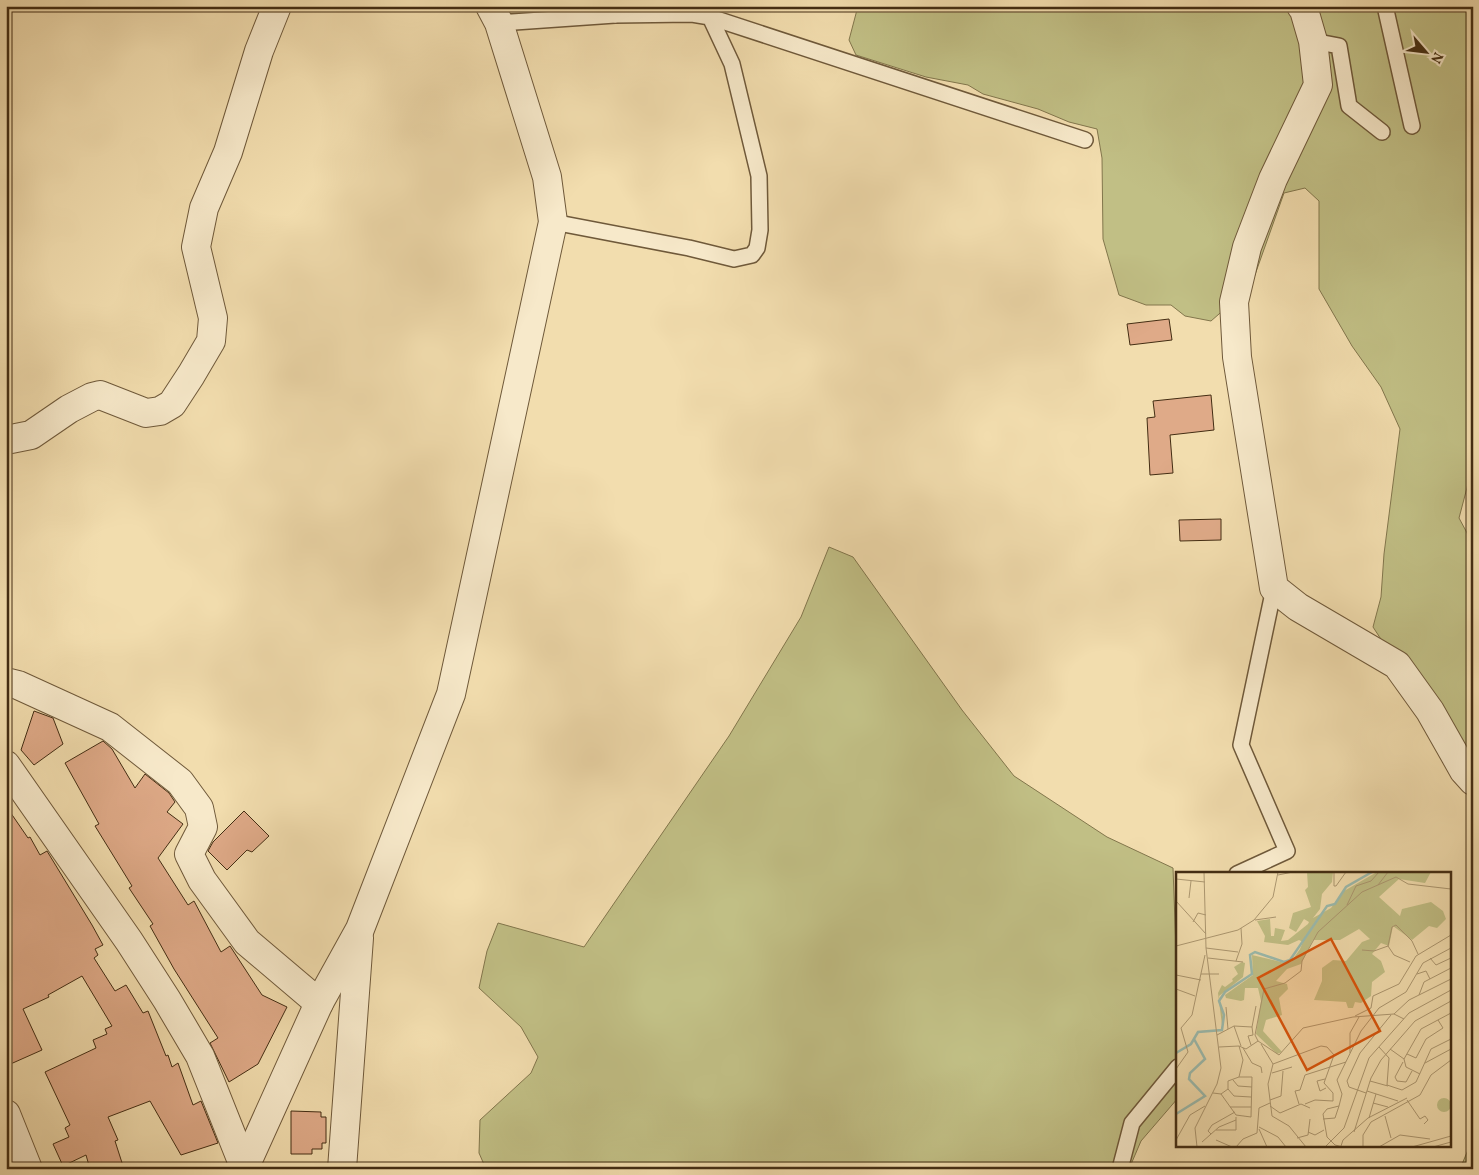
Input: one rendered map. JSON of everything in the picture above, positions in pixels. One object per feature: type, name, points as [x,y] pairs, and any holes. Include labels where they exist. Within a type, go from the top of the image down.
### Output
[{"type":"street","points":[[6,440],[30,436],[69,409],[100,395],[146,413],[160,411],[172,404],[191,374],[211,341],[214,318],[196,247],[204,208],[228,152],[259,51],[277,6]]},
{"type":"street","points":[[1301,6],[1314,40],[1318,85],[1273,179],[1246,247],[1234,302],[1237,358],[1274,588],[1298,608],[1397,665],[1430,711],[1464,771],[1473,781]]},
{"type":"street","points":[[244,1168],[319,1003],[360,929],[451,694],[553,222],[546,177],[495,14]]},
{"type":"street","points":[[6,682],[18,685],[110,727],[180,782],[199,808],[203,827],[189,854],[202,880],[247,942],[319,1003]]},
{"type":"street","points":[[6,765],[129,941],[167,1000],[200,1056],[244,1168]]},
{"type":"street","points":[[342,1169],[360,929]]},
{"type":"street","points":[[6,1114],[28,1169]]},
{"type":"lane","points":[[1384,6],[1412,126]]},
{"type":"lane","points":[[495,14],[615,11],[692,14],[710,17],[1085,140]]},
{"type":"lane","points":[[553,222],[689,248],[734,259],[752,255],[758,248],[760,230],[759,176],[732,64],[710,17]]},
{"type":"lane","points":[[1314,40],[1339,46],[1350,106],[1382,132]]},
{"type":"lane","points":[[1241,872],[1287,851],[1241,745],[1274,588]]},
{"type":"lane","points":[[1120,1169],[1132,1123],[1176,1069]]},
{"type":"shaded area","points":[[858,6],[1473,6],[1473,465],[1459,518],[1473,544],[1473,771],[1403,673],[1373,627],[1381,597],[1384,554],[1400,429],[1381,387],[1352,346],[1319,289],[1319,201],[1305,188],[1284,193],[1251,286],[1211,321],[1185,316],[1171,305],[1146,305],[1119,295],[1103,239],[1102,158],[1097,129],[1069,122],[1038,109],[983,94],[968,85],[926,77],[856,55],[849,40]]},
{"type":"shaded area","points":[[829,547],[853,557],[962,710],[1014,776],[1107,837],[1173,868],[1176,950],[1176,1100],[1141,1141],[1129,1169],[486,1169],[479,1153],[480,1120],[531,1073],[538,1057],[521,1027],[479,988],[487,951],[498,923],[584,947],[729,736],[801,617]]},
{"type":"shaded area","points":[[1473,1138],[1473,1169],[1460,1169]]},
{"type":"building","points":[[1169,319],[1172,340],[1130,345],[1127,324]]},
{"type":"building","points":[[1211,395],[1214,430],[1170,435],[1173,473],[1150,475],[1147,418],[1155,417],[1153,401]]},
{"type":"building","points":[[1221,519],[1221,540],[1180,541],[1179,520]]},
{"type":"building","points":[[34,711],[53,718],[63,744],[34,765],[21,750]]},
{"type":"building","points":[[103,741],[112,749],[135,788],[145,774],[169,793],[175,802],[167,812],[183,824],[158,858],[188,905],[194,901],[221,952],[230,946],[262,995],[287,1007],[258,1064],[229,1082],[210,1043],[218,1038],[174,969],[150,926],[153,924],[129,888],[132,886],[95,826],[99,824],[65,763]]},
{"type":"building","points":[[6,806],[28,838],[30,837],[40,855],[47,851],[92,925],[103,945],[95,949],[98,955],[94,958],[115,991],[126,985],[143,1013],[148,1011],[166,1056],[168,1055],[172,1067],[178,1063],[193,1105],[201,1101],[218,1143],[181,1155],[150,1101],[108,1117],[118,1140],[115,1141],[124,1169],[90,1169],[86,1155],[63,1166],[53,1144],[69,1137],[65,1128],[70,1125],[45,1072],[96,1048],[93,1040],[107,1034],[105,1029],[112,1026],[82,976],[48,995],[49,997],[23,1009],[42,1050],[6,1066]]},
{"type":"building","points":[[244,811],[269,836],[252,852],[247,850],[227,870],[208,851],[213,842]]},
{"type":"building","points":[[291,1111],[321,1112],[321,1117],[326,1117],[326,1143],[322,1143],[322,1149],[312,1149],[312,1154],[291,1154]]}]
